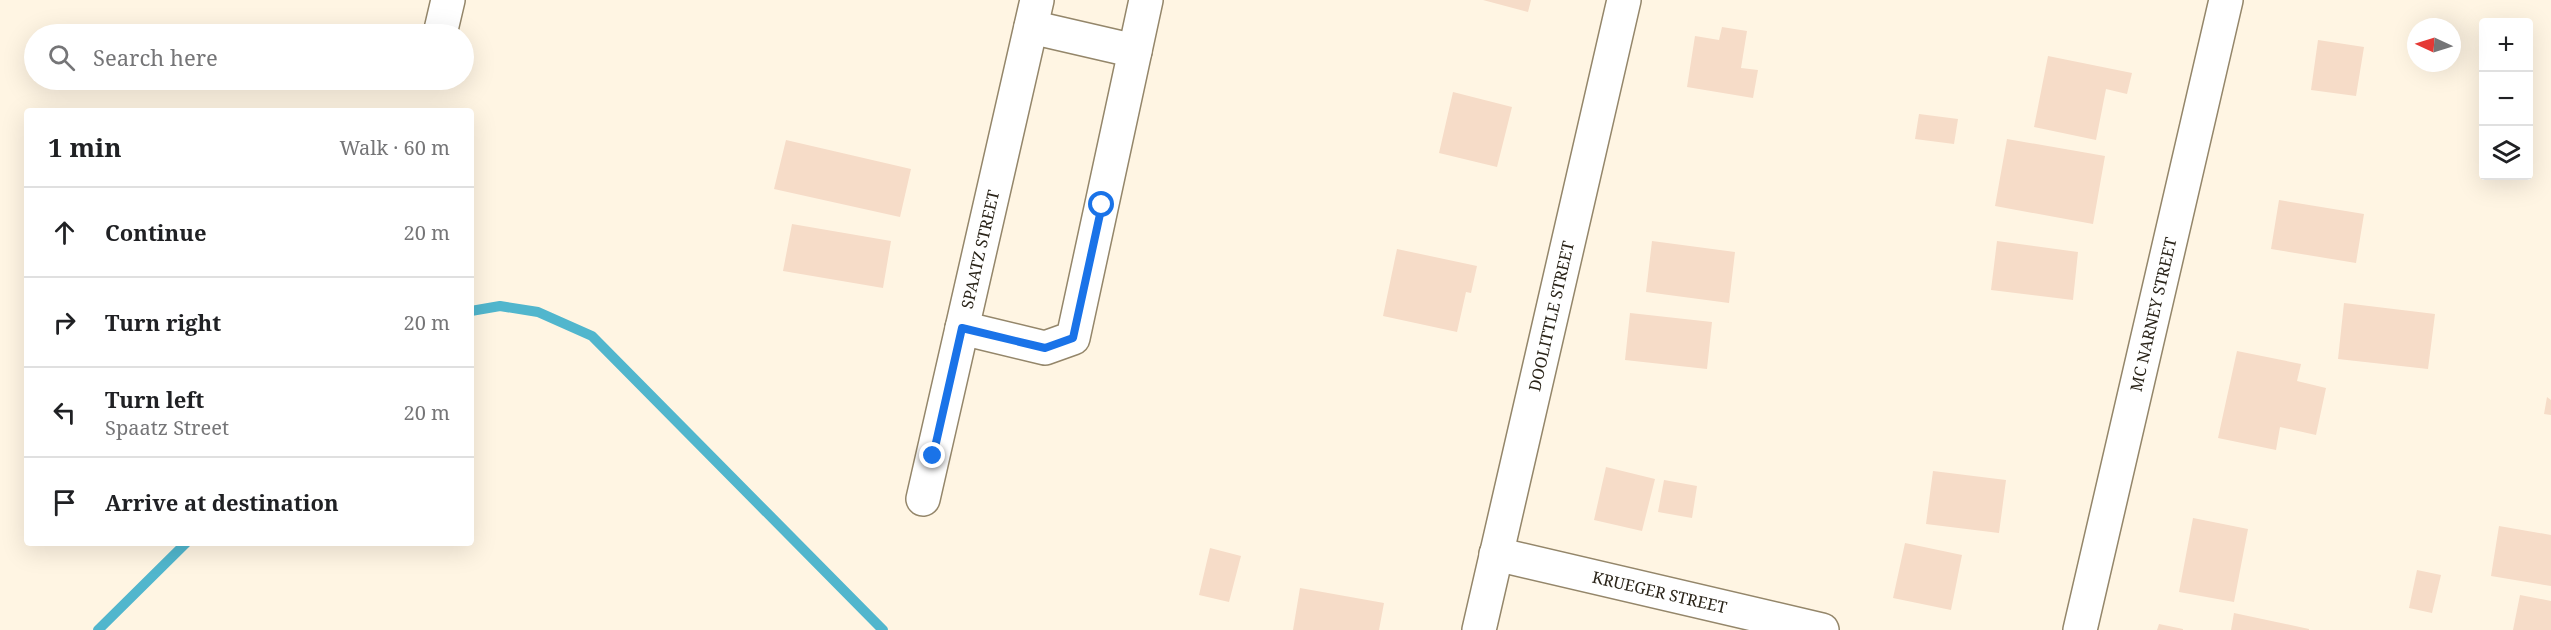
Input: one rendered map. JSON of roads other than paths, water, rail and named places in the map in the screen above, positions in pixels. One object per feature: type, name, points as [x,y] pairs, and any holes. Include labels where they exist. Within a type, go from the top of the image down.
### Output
[{"type":"street","points":[[442,24],[448,0]]},
{"type":"street","points":[[962,328],[1045,348],[1073,338],[1146,0]]},
{"type":"street","name":"DOOLITTLE STREET","points":[[1479,630],[1624,0]]},
{"type":"street","name":"MC NARNEY STREET","points":[[2080,630],[2226,0]]},
{"type":"street","points":[[1034,14],[1135,51]]},
{"type":"street","name":"SPAATZ STREET","points":[[923,499],[1034,14]]},
{"type":"street","name":"KRUEGER STREET","points":[[1496,554],[1822,630]]},
{"type":"waterway","points":[[474,310],[500,306],[538,312],[592,336],[883,630]]},
{"type":"waterway","points":[[98,630],[183,546]]}]
